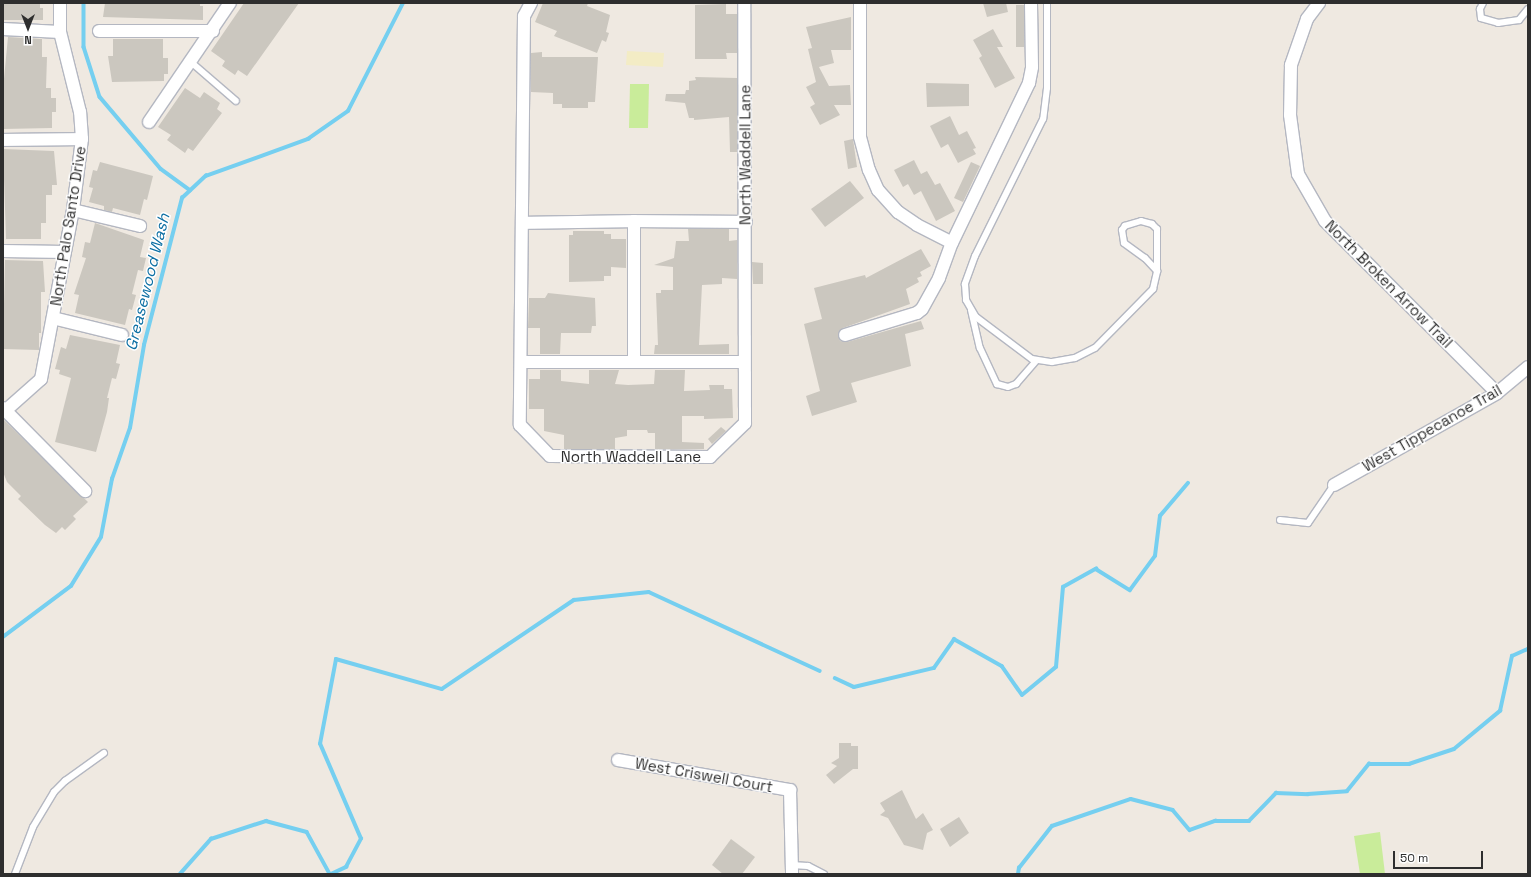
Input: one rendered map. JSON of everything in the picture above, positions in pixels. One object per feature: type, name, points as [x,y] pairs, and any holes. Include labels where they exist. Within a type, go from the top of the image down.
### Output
[{"type":"street","name":"North Palo Santo Drive","points":[[4,409],[41,379],[73,210],[82,139],[80,112],[60,32],[60,3]]},
{"type":"street","points":[[149,122],[192,63],[230,3]]},
{"type":"street","name":"North Waddell Lane","points":[[531,3],[524,16],[520,425],[550,456],[702,457],[710,457],[745,423],[744,362],[746,222],[744,3]]},
{"type":"street","points":[[860,3],[860,137],[868,170],[878,190],[898,212],[917,225],[952,243]]},
{"type":"street","points":[[845,334],[916,313],[922,309],[939,278],[952,243],[1029,83],[1032,67],[1031,3]]},
{"type":"street","name":"North Broken Arrow Trail","points":[[1319,3],[1307,19],[1291,65],[1290,115],[1298,174],[1324,221],[1497,393]]},
{"type":"street","points":[[3,29],[60,32]]},
{"type":"street","points":[[99,31],[213,31]]},
{"type":"street","points":[[3,140],[82,139]]},
{"type":"street","points":[[73,210],[140,226]]},
{"type":"street","points":[[634,221],[634,362]]},
{"type":"street","points":[[522,223],[634,221],[746,222]]},
{"type":"street","points":[[3,251],[64,252]]},
{"type":"street","points":[[53,318],[122,335]]},
{"type":"street","points":[[520,362],[744,362]]},
{"type":"street","name":"West Tippecanoe Trail","points":[[1334,485],[1497,393],[1528,367]]},
{"type":"street","points":[[4,409],[85,491]]},
{"type":"street","name":"West Criswell Court","points":[[618,760],[790,790],[791,869]]},
{"type":"lane","points":[[1036,362],[1016,384],[1008,387],[997,384],[980,348],[965,291],[968,274],[1043,119],[1047,88],[1047,3]]},
{"type":"lane","points":[[1483,3],[1480,9],[1482,18],[1498,24],[1519,20],[1528,9]]},
{"type":"lane","points":[[192,63],[236,100]]},
{"type":"lane","points":[[971,310],[976,317],[1036,362],[1052,362],[1075,358],[1095,348],[1149,295],[1157,271],[1158,236],[1155,226],[1141,221],[1125,226],[1122,230],[1124,243],[1145,258],[1157,271]]},
{"type":"lane","points":[[1280,520],[1308,523],[1334,485]]},
{"type":"lane","points":[[15,874],[33,827],[54,792],[104,753]]},
{"type":"lane","points":[[791,869],[808,866],[824,874]]},
{"type":"sand","points":[[627,51],[664,53],[663,67],[626,65]]},
{"type":"green space","points":[[630,84],[649,84],[648,128],[629,128]]},
{"type":"green space","points":[[1380,832],[1385,874],[1360,874],[1354,836]]},
{"type":"building","points":[[3,3],[40,3],[40,8],[43,8],[43,20],[3,20]]},
{"type":"building","points":[[105,3],[200,3],[200,6],[203,6],[203,20],[103,17]]},
{"type":"building","points":[[244,3],[299,3],[247,76],[238,70],[235,75],[222,66],[225,61],[211,51]]},
{"type":"building","points":[[543,3],[588,3],[587,6],[610,15],[606,32],[609,33],[606,42],[602,40],[597,53],[554,36],[557,31],[535,22]]},
{"type":"building","points":[[983,3],[1006,3],[1008,12],[987,17]]},
{"type":"building","points":[[726,4],[726,14],[737,14],[737,53],[726,53],[727,59],[695,59],[695,5]]},
{"type":"building","points":[[1016,5],[1024,5],[1024,47],[1016,47]]},
{"type":"building","points":[[851,17],[851,50],[831,50],[834,63],[819,67],[829,86],[850,85],[851,105],[834,105],[840,115],[820,125],[810,107],[815,104],[806,87],[816,82],[808,49],[812,48],[806,27]]},
{"type":"building","points":[[993,29],[1003,47],[997,47],[1015,78],[995,88],[979,58],[982,56],[973,40]]},
{"type":"building","points":[[8,37],[42,39],[42,57],[47,57],[46,88],[51,88],[51,98],[56,98],[56,112],[52,112],[52,128],[3,129],[3,89]]},
{"type":"building","points":[[113,39],[163,39],[163,58],[168,58],[168,74],[164,74],[164,81],[112,82],[108,56],[113,56]]},
{"type":"building","points":[[542,52],[542,57],[598,57],[595,102],[588,102],[588,108],[562,108],[562,104],[553,104],[553,93],[531,92],[531,53]]},
{"type":"building","points":[[695,77],[737,78],[737,152],[730,152],[729,117],[694,120],[694,118],[689,118],[685,103],[665,101],[666,94],[685,94],[686,90],[689,90],[689,81],[696,80]]},
{"type":"building","points":[[926,83],[969,84],[969,106],[927,107]]},
{"type":"building","points":[[185,88],[200,98],[204,92],[220,103],[217,109],[222,113],[193,151],[188,148],[185,153],[167,140],[171,135],[158,127]]},
{"type":"building","points":[[950,116],[959,135],[967,131],[976,148],[973,149],[976,154],[958,163],[948,144],[941,148],[930,126]]},
{"type":"building","points":[[853,139],[857,167],[848,169],[844,141]]},
{"type":"building","points":[[3,149],[54,151],[57,185],[52,185],[52,195],[46,195],[46,223],[41,223],[41,239],[6,239]]},
{"type":"building","points":[[914,160],[921,174],[927,171],[935,185],[940,183],[955,211],[936,221],[921,191],[914,195],[908,184],[903,187],[894,170]]},
{"type":"building","points":[[100,162],[153,176],[147,200],[144,199],[140,215],[113,208],[112,212],[104,210],[104,206],[89,202],[93,188],[89,187],[93,170],[97,171]]},
{"type":"building","points":[[971,162],[980,166],[963,202],[954,198]]},
{"type":"building","points":[[850,181],[864,198],[825,227],[811,209]]},
{"type":"building","points":[[95,223],[144,240],[140,257],[146,258],[143,271],[138,270],[132,294],[136,295],[132,310],[129,309],[125,325],[75,313],[79,295],[74,294],[86,258],[82,257],[85,242],[90,243]]},
{"type":"building","points":[[688,229],[729,229],[729,241],[737,240],[737,279],[722,278],[722,284],[702,285],[699,345],[729,344],[729,354],[654,354],[655,345],[658,345],[656,293],[661,293],[661,290],[673,290],[673,267],[654,265],[674,258],[676,241],[689,241]]},
{"type":"building","points":[[573,231],[604,231],[604,234],[611,234],[611,239],[626,239],[626,268],[611,267],[611,276],[604,276],[604,281],[569,282],[569,235],[573,235]]},
{"type":"building","points":[[921,249],[931,266],[920,272],[922,276],[917,278],[919,282],[906,289],[910,304],[843,328],[838,334],[840,341],[847,342],[921,321],[924,329],[905,334],[911,366],[851,383],[857,402],[812,416],[806,396],[820,391],[804,324],[822,319],[814,288],[865,275],[866,278]]},
{"type":"building","points":[[5,260],[43,261],[45,292],[41,292],[41,333],[39,333],[39,350],[3,349]]},
{"type":"building","points":[[752,262],[763,263],[763,284],[753,284]]},
{"type":"building","points":[[548,293],[595,298],[596,326],[592,326],[591,333],[561,333],[560,354],[540,354],[540,328],[528,328],[529,298],[545,298]]},
{"type":"building","points":[[70,335],[120,345],[116,363],[120,364],[116,379],[112,378],[107,398],[109,398],[107,412],[96,452],[55,442],[71,378],[59,374],[60,370],[55,369],[61,347],[66,349]]},
{"type":"building","points":[[540,370],[561,370],[561,381],[589,384],[589,370],[619,370],[615,384],[628,385],[654,384],[655,370],[685,370],[684,391],[710,390],[709,385],[724,385],[724,389],[732,389],[733,418],[704,419],[704,416],[682,416],[682,442],[704,443],[704,449],[655,449],[655,433],[648,433],[647,430],[627,430],[627,436],[615,438],[615,449],[564,449],[564,435],[544,431],[544,409],[529,409],[529,379],[540,379]]},
{"type":"building","points":[[3,419],[88,502],[73,516],[76,519],[65,530],[62,527],[56,533],[45,525],[18,499],[21,496],[7,482],[3,472]]},
{"type":"building","points":[[721,427],[726,431],[712,444],[708,439]]},
{"type":"building","points":[[839,743],[851,743],[851,746],[858,746],[858,769],[853,769],[834,784],[826,775],[837,766],[831,763],[839,758]]},
{"type":"building","points":[[902,790],[916,819],[923,813],[933,830],[927,833],[923,850],[904,845],[888,818],[880,815],[885,811],[880,803]]},
{"type":"building","points":[[959,817],[969,833],[950,847],[940,829]]},
{"type":"building","points":[[731,839],[755,857],[742,874],[723,874],[712,865]]},
{"type":"waterway","points":[[84,3],[84,47],[100,97],[161,169],[190,190]]},
{"type":"waterway","name":"Greasewood Wash","points":[[3,637],[71,586],[101,537],[112,479],[130,428],[144,345],[182,198],[206,176],[308,139],[348,111],[403,3]]},
{"type":"waterway","points":[[835,678],[854,687],[934,668],[954,639],[1002,666],[1022,695],[1056,667],[1063,587],[1096,569],[1130,590],[1155,556],[1160,516],[1188,483]]},
{"type":"waterway","points":[[331,874],[346,867],[361,839],[320,744],[336,659],[442,689],[574,600],[649,592],[820,671]]},
{"type":"waterway","points":[[1018,874],[1019,868],[1052,826],[1131,799],[1173,810],[1190,830],[1215,821],[1249,821],[1276,793],[1308,794],[1347,791],[1369,764],[1409,764],[1454,749],[1500,711],[1512,656],[1528,649]]},
{"type":"waterway","points":[[180,874],[211,839],[266,821],[307,832],[330,874]]}]
